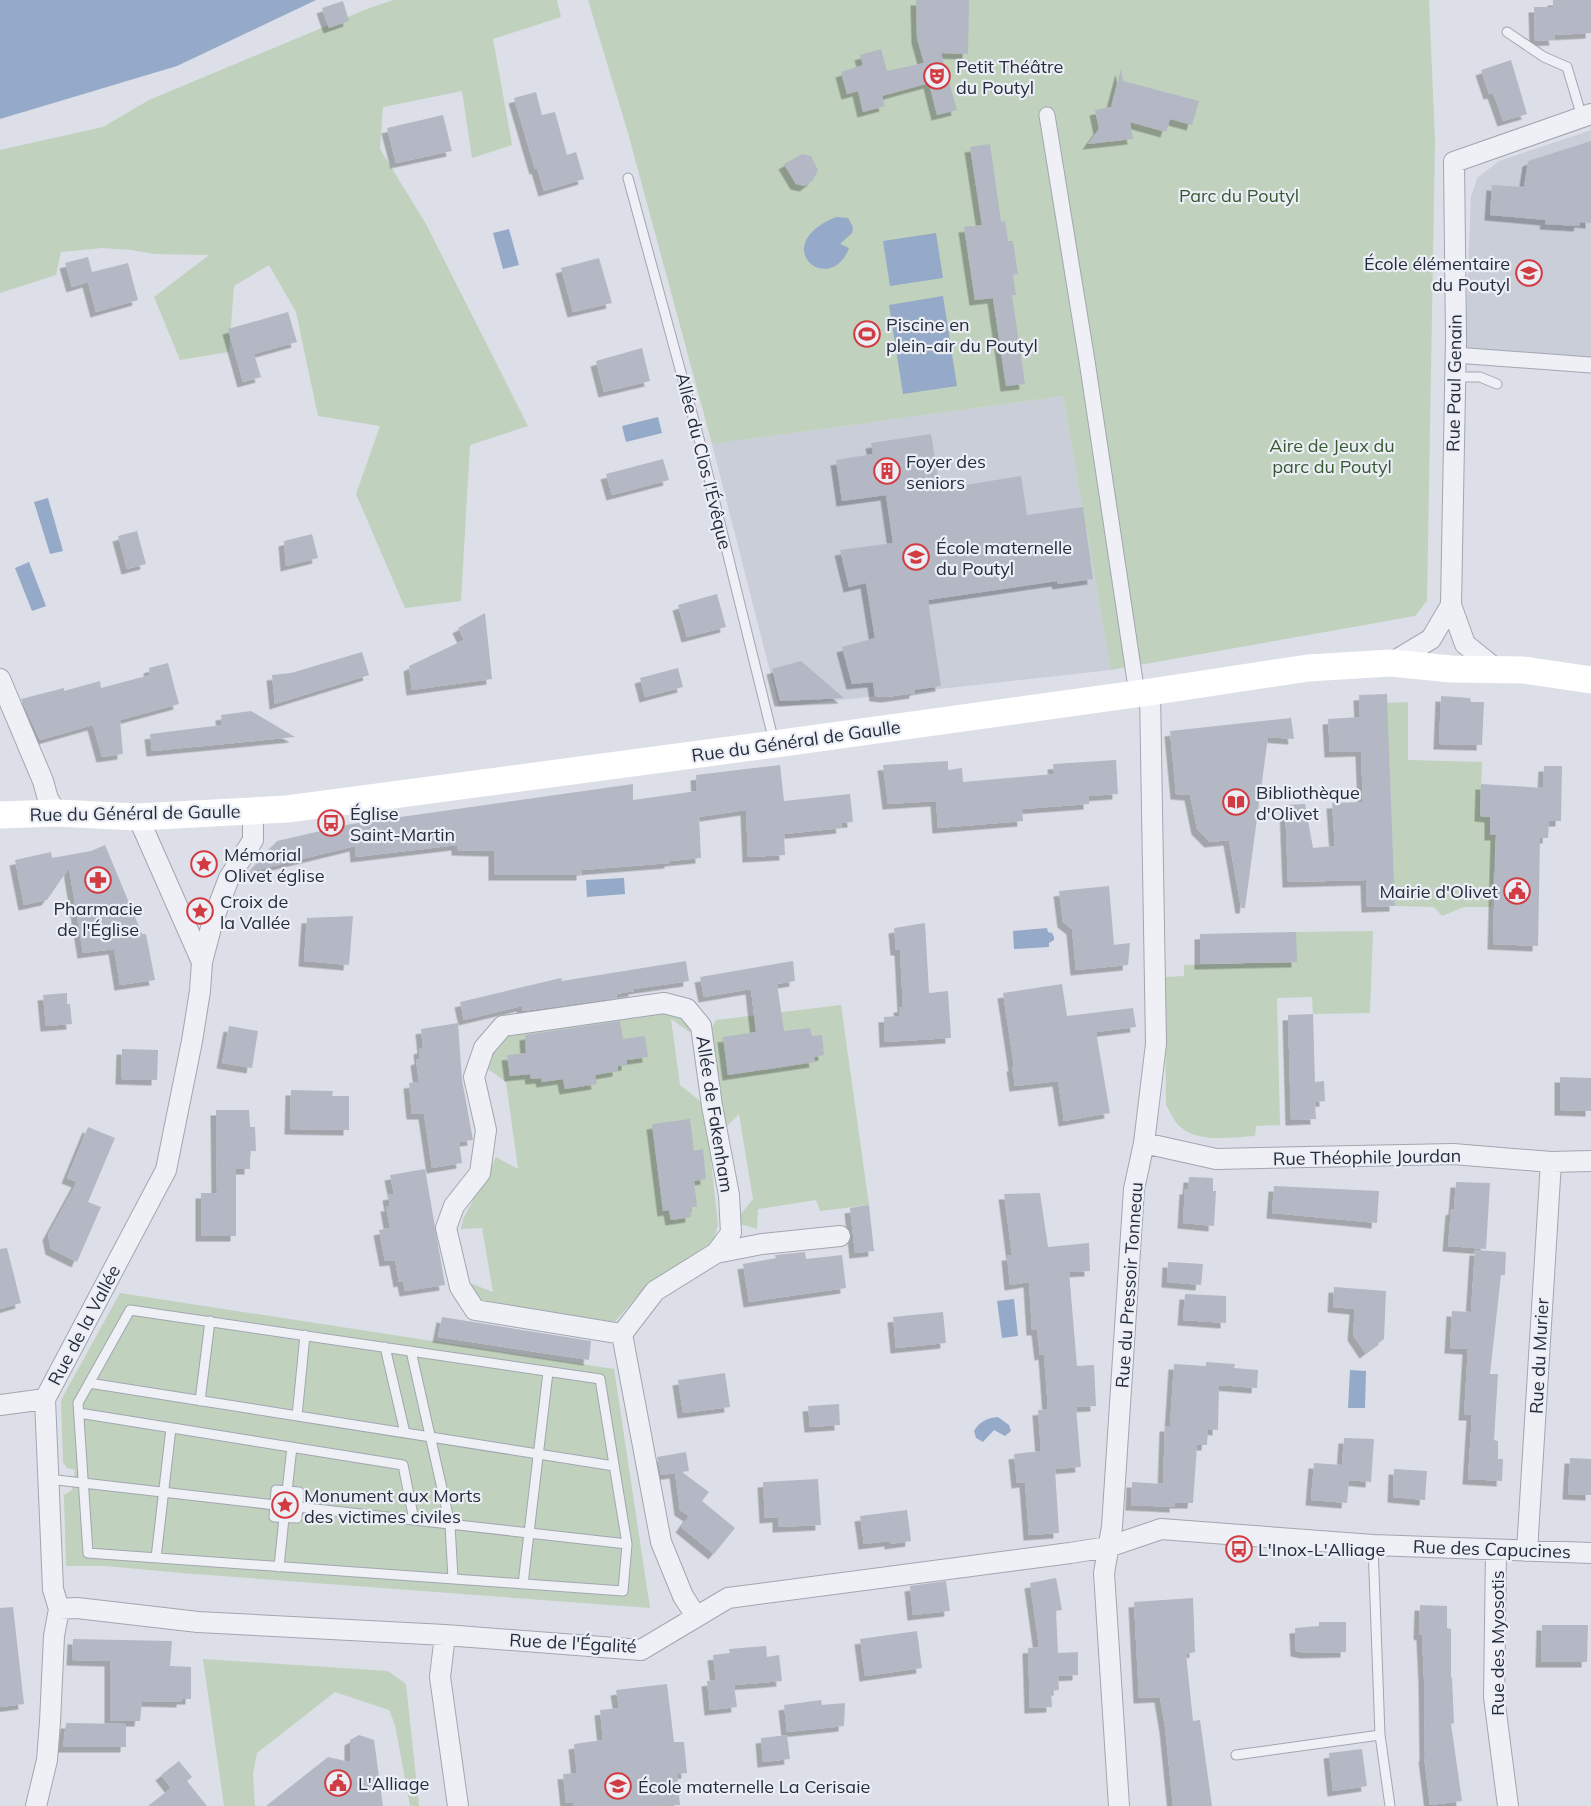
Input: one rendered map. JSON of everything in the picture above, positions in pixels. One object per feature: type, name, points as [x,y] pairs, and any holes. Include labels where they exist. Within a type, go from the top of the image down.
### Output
[{"type":"main road","name":"Rue du Général de Gaulle","points":[[0,815],[57,813],[138,817],[253,812],[311,806],[775,744],[1308,668],[1391,663],[1451,669],[1524,670],[1591,681]]},
{"type":"street","points":[[1047,115],[1143,693]]},
{"type":"street","name":"Rue Paul Genain","points":[[1496,669],[1465,644],[1451,606],[1455,377],[1454,162],[1587,116]]},
{"type":"street","points":[[1455,356],[1591,365]]},
{"type":"street","points":[[1391,663],[1431,639],[1451,606]]},
{"type":"street","points":[[0,679],[43,781],[48,800],[57,813]]},
{"type":"street","name":"Rue du Pressoir Tonneau","points":[[1119,1806],[1104,1573],[1112,1527],[1134,1189],[1144,1143],[1156,1044],[1143,693]]},
{"type":"street","name":"Rue de la Vallée","points":[[36,1806],[47,1760],[54,1636],[59,1609],[53,1589],[45,1399],[166,1170],[192,1041],[202,962],[213,920],[229,878],[253,840],[253,812]]},
{"type":"street","name":"Rue de la Vallée","points":[[138,817],[202,962]]},
{"type":"street","name":"Allée de Fakenham","points":[[716,1253],[731,1233],[729,1195],[712,1106],[701,1026],[687,1009],[664,1003],[503,1026],[484,1048],[474,1077],[486,1130],[480,1173],[454,1206],[446,1228],[460,1287],[475,1310],[622,1334],[655,1291],[716,1253],[762,1244],[840,1236]]},
{"type":"street","name":"Rue Théophile Jourdan","points":[[1144,1143],[1216,1159],[1453,1154],[1551,1162],[1591,1161]]},
{"type":"street","name":"Rue du Murier","points":[[1527,1551],[1551,1162]]},
{"type":"street","points":[[622,1334],[661,1542],[683,1596],[696,1616]]},
{"type":"street","points":[[0,1405],[45,1399]]},
{"type":"street","name":"Rue des Capucines","points":[[1108,1547],[1161,1529],[1373,1545],[1591,1553]]},
{"type":"street","name":"Rue de l'Égalité","points":[[59,1609],[77,1608],[198,1622],[445,1635],[641,1650],[728,1598],[1108,1547]]},
{"type":"street","name":"Rue des Myosotis","points":[[1496,1551],[1494,1697],[1508,1806]]},
{"type":"street","points":[[445,1635],[440,1677],[458,1806]]},
{"type":"lane","points":[[1507,32],[1544,57],[1567,67],[1587,116]]},
{"type":"lane","name":"Allée du Clos l'Évêque","points":[[628,178],[701,446],[775,744]]},
{"type":"lane","points":[[1455,377],[1480,376],[1497,384]]},
{"type":"lane","points":[[130,1310],[210,1321],[600,1379],[627,1544],[623,1591],[88,1553],[78,1403],[130,1310]]},
{"type":"lane","points":[[200,1401],[210,1321]]},
{"type":"lane","points":[[297,1416],[305,1335]]},
{"type":"lane","points":[[385,1347],[405,1433]]},
{"type":"lane","points":[[411,1352],[450,1524],[453,1579]]},
{"type":"lane","points":[[523,1584],[548,1372]]},
{"type":"lane","points":[[89,1383],[614,1466]]},
{"type":"lane","points":[[79,1413],[403,1465],[414,1520]]},
{"type":"lane","points":[[156,1558],[171,1428]]},
{"type":"lane","points":[[287,1491],[292,1447]]},
{"type":"lane","points":[[47,1479],[275,1505]]},
{"type":"lane","points":[[276,1490],[287,1491],[299,1492],[297,1518],[274,1517],[276,1490]]},
{"type":"lane","points":[[298,1507],[627,1544]]},
{"type":"lane","points":[[279,1567],[284,1518]]},
{"type":"lane","points":[[1373,1545],[1380,1735],[1390,1806]]},
{"type":"lane","points":[[1236,1755],[1380,1735]]},
{"type":"shaded area","name":"École élémentaire du Poutyl","points":[[1591,130],[1591,358],[1465,348],[1471,197],[1477,178],[1499,161]]},
{"type":"shaded area","name":"École maternelle du Poutyl","points":[[1063,396],[1111,670],[779,707],[712,444]]},
{"type":"green space","points":[[393,0],[557,0],[561,17],[493,39],[512,145],[472,158],[462,91],[383,107],[380,149],[426,224],[528,426],[470,445],[461,601],[405,608],[356,494],[380,426],[318,416],[296,312],[269,265],[234,286],[229,352],[180,360],[154,297],[209,255],[154,254],[102,248],[61,252],[56,275],[0,293],[0,150],[103,127],[149,100]]},
{"type":"green space","name":"Parc du Poutyl","points":[[588,0],[1429,0],[1435,141],[1427,601],[1415,616],[1111,670],[1063,396],[712,444],[628,133]]},
{"type":"green space","points":[[1408,702],[1408,760],[1482,762],[1480,816],[1490,817],[1490,834],[1496,835],[1491,907],[1464,907],[1442,916],[1434,907],[1395,906],[1387,703]]},
{"type":"green space","points":[[1373,931],[1370,1013],[1313,1014],[1312,997],[1277,998],[1280,1125],[1256,1126],[1255,1136],[1212,1138],[1191,1134],[1175,1121],[1166,1105],[1165,977],[1184,976],[1184,965],[1296,962],[1296,932]]},
{"type":"green space","points":[[841,1005],[869,1205],[820,1211],[816,1200],[758,1209],[757,1229],[740,1224],[737,1219],[753,1199],[739,1114],[721,1132],[711,1029],[716,1020]]},
{"type":"green space","points":[[673,1012],[688,1021],[694,1035],[671,1019],[680,1085],[705,1105],[718,1225],[714,1239],[648,1284],[613,1324],[478,1303],[467,1282],[493,1292],[482,1228],[461,1229],[463,1219],[496,1157],[518,1169],[506,1082],[485,1067],[495,1046],[509,1035]]},
{"type":"green space","points":[[120,1293],[614,1369],[650,1608],[106,1566],[66,1566],[64,1495],[72,1490],[75,1470],[67,1468],[63,1462],[61,1400]]},
{"type":"green space","points":[[203,1659],[388,1671],[406,1684],[419,1806],[410,1806],[395,1725],[389,1710],[335,1692],[257,1753],[253,1774],[255,1806],[224,1806]]},
{"type":"water","points":[[0,0],[316,0],[177,66],[0,119]]},
{"type":"water","points":[[836,217],[848,218],[853,227],[852,233],[840,244],[849,248],[840,262],[829,268],[818,268],[809,262],[804,253],[806,241],[816,229]]},
{"type":"water","points":[[509,229],[519,265],[503,269],[493,233]]},
{"type":"water","points":[[936,233],[943,278],[890,286],[883,241]]},
{"type":"water","points":[[943,296],[957,386],[903,394],[889,305]]},
{"type":"water","points":[[658,417],[662,433],[626,442],[622,426]]},
{"type":"water","points":[[48,498],[63,551],[50,554],[34,502]]},
{"type":"water","points":[[29,562],[46,606],[32,611],[15,568]]},
{"type":"water","points":[[624,878],[625,894],[587,897],[586,880]]},
{"type":"water","points":[[1047,928],[1054,937],[1049,947],[1014,949],[1013,931]]},
{"type":"water","points":[[1014,1299],[1018,1336],[1002,1338],[997,1301]]},
{"type":"water","points":[[1350,1370],[1366,1371],[1365,1408],[1348,1408]]},
{"type":"water","points":[[998,1417],[1009,1425],[1011,1431],[1005,1436],[994,1430],[983,1442],[976,1438],[974,1431],[981,1422]]},
{"type":"building","points":[[916,0],[969,0],[968,54],[941,53],[957,110],[937,115],[929,83],[882,96],[885,106],[863,112],[858,91],[847,94],[841,72],[863,65],[860,55],[881,49],[887,71],[924,63],[917,38]]},
{"type":"building","points":[[1553,0],[1591,0],[1591,33],[1554,35],[1555,40],[1535,41],[1534,7],[1553,7]]},
{"type":"building","points":[[343,1],[349,21],[329,28],[322,8]]},
{"type":"building","points":[[1511,60],[1527,114],[1503,121],[1493,93],[1489,94],[1481,70]]},
{"type":"building","points":[[1121,69],[1123,81],[1199,101],[1192,125],[1170,119],[1166,132],[1130,122],[1133,139],[1088,144],[1099,129],[1095,110],[1111,107]]},
{"type":"building","points":[[536,92],[542,115],[555,112],[567,155],[576,152],[584,179],[544,191],[537,168],[535,169],[514,98]]},
{"type":"building","points":[[443,115],[452,151],[396,163],[387,128]]},
{"type":"building","points":[[1591,141],[1591,223],[1580,222],[1579,226],[1545,224],[1546,220],[1490,215],[1492,185],[1524,187],[1528,161]]},
{"type":"building","points":[[990,144],[1001,222],[1005,221],[1008,241],[1013,241],[1018,274],[1013,275],[1016,295],[1012,295],[1025,384],[1006,386],[993,298],[975,300],[964,227],[982,225],[970,147]]},
{"type":"building","points":[[802,154],[811,156],[818,170],[813,180],[805,186],[796,184],[784,164]]},
{"type":"building","points":[[88,257],[92,272],[128,263],[138,300],[96,312],[88,282],[72,287],[65,263]]},
{"type":"building","points":[[599,258],[612,303],[573,312],[561,268]]},
{"type":"building","points":[[288,312],[297,342],[254,354],[261,377],[243,382],[228,329]]},
{"type":"building","points":[[642,348],[650,381],[604,392],[596,361]]},
{"type":"building","points":[[931,434],[940,489],[1021,476],[1027,515],[1083,507],[1093,579],[1058,584],[1057,581],[928,600],[941,686],[915,690],[915,693],[887,697],[875,696],[873,682],[852,684],[842,647],[875,638],[866,583],[849,587],[840,550],[893,543],[886,495],[842,501],[836,460],[873,454],[871,443]]},
{"type":"building","points":[[663,459],[669,480],[612,495],[606,474]]},
{"type":"building","points":[[137,531],[146,564],[127,569],[118,536]]},
{"type":"building","points":[[312,534],[318,558],[286,566],[284,541]]},
{"type":"building","points":[[717,594],[726,627],[687,637],[678,605]]},
{"type":"building","points":[[485,613],[492,679],[412,690],[409,666],[464,640],[458,628]]},
{"type":"building","points":[[362,652],[369,675],[275,704],[272,675],[291,673]]},
{"type":"building","points":[[801,661],[844,698],[780,701],[772,669]]},
{"type":"building","points":[[168,663],[179,704],[120,720],[123,754],[102,757],[93,725],[40,740],[21,699],[100,681],[101,688],[150,675],[149,668]]},
{"type":"building","points":[[678,668],[683,687],[645,697],[640,678]]},
{"type":"building","points":[[1387,694],[1395,906],[1367,907],[1366,880],[1288,882],[1285,805],[1305,804],[1313,848],[1335,846],[1332,803],[1363,802],[1361,751],[1330,752],[1328,719],[1360,717],[1359,695]]},
{"type":"building","points":[[1441,696],[1470,698],[1471,702],[1484,702],[1482,745],[1439,744]]},
{"type":"building","points":[[251,711],[295,737],[152,751],[150,734],[222,725],[221,715]]},
{"type":"building","name":"Bibliothèque d'Olivet","points":[[1291,718],[1294,739],[1268,737],[1245,908],[1241,908],[1229,840],[1210,842],[1197,829],[1190,795],[1176,794],[1170,731]]},
{"type":"building","points":[[1116,760],[1118,794],[1089,796],[1089,804],[1022,809],[1023,821],[938,828],[936,801],[888,804],[883,765],[948,761],[948,770],[962,768],[963,782],[1054,774],[1053,764]]},
{"type":"building","points":[[780,765],[784,801],[850,794],[853,822],[841,823],[842,828],[784,834],[785,855],[748,857],[746,810],[699,817],[701,858],[670,861],[670,863],[582,870],[582,875],[494,875],[494,851],[457,850],[457,845],[356,857],[355,846],[249,872],[277,841],[351,824],[633,784],[633,800],[697,791],[696,775]]},
{"type":"building","name":"Mairie d'Olivet","points":[[1544,766],[1562,766],[1561,821],[1549,821],[1548,838],[1540,838],[1538,946],[1493,944],[1496,835],[1490,835],[1490,817],[1480,816],[1481,784],[1543,788]]},
{"type":"building","points":[[105,845],[142,934],[146,934],[155,980],[120,985],[114,949],[83,953],[69,868],[47,900],[24,905],[15,860],[51,852],[52,858],[91,851]]},
{"type":"building","points":[[1109,886],[1114,945],[1130,943],[1128,965],[1076,970],[1072,929],[1063,922],[1059,891]]},
{"type":"building","points":[[353,916],[349,965],[304,961],[307,918]]},
{"type":"building","points":[[925,923],[929,993],[948,991],[951,1038],[885,1042],[884,1017],[900,1016],[899,1007],[903,1007],[900,950],[896,950],[894,928]]},
{"type":"building","points":[[1296,932],[1297,962],[1200,964],[1200,934]]},
{"type":"building","points":[[686,961],[689,981],[634,989],[634,991],[616,994],[617,998],[523,1011],[522,1006],[464,1020],[460,1002],[561,978],[562,981]]},
{"type":"building","points":[[793,961],[795,981],[777,984],[784,1031],[810,1028],[812,1036],[822,1035],[824,1055],[814,1057],[815,1062],[728,1075],[723,1037],[756,1032],[751,989],[704,997],[700,977]]},
{"type":"building","points":[[1062,984],[1067,1016],[1133,1008],[1136,1027],[1096,1032],[1110,1113],[1064,1121],[1058,1081],[1015,1086],[1003,993]]},
{"type":"building","points":[[67,993],[72,1024],[46,1026],[43,995]]},
{"type":"building","points":[[1313,1014],[1315,1082],[1324,1081],[1325,1101],[1315,1102],[1316,1119],[1291,1120],[1288,1015]]},
{"type":"building","points":[[620,1021],[623,1039],[645,1036],[648,1057],[627,1060],[627,1065],[618,1066],[618,1071],[595,1075],[597,1084],[565,1089],[563,1079],[542,1082],[541,1078],[531,1079],[530,1074],[510,1076],[507,1055],[526,1053],[525,1035]]},
{"type":"building","points":[[458,1023],[462,1080],[473,1140],[459,1142],[462,1163],[432,1168],[424,1114],[412,1114],[409,1083],[419,1082],[416,1060],[420,1059],[419,1049],[423,1048],[421,1029]]},
{"type":"building","points":[[229,1026],[258,1031],[252,1068],[222,1063]]},
{"type":"building","points":[[122,1049],[158,1050],[157,1080],[121,1079]]},
{"type":"building","points":[[1560,1077],[1591,1078],[1591,1111],[1560,1110]]},
{"type":"building","points":[[291,1090],[333,1091],[332,1096],[349,1096],[349,1130],[290,1129]]},
{"type":"building","points":[[216,1110],[249,1110],[250,1127],[255,1127],[256,1151],[250,1151],[250,1169],[236,1169],[236,1236],[201,1236],[201,1193],[217,1193]]},
{"type":"building","points":[[690,1119],[694,1151],[703,1149],[706,1179],[694,1181],[697,1207],[690,1207],[691,1217],[671,1220],[669,1210],[663,1211],[652,1124]]},
{"type":"building","points":[[88,1127],[115,1138],[88,1202],[101,1207],[77,1262],[51,1249],[48,1235],[77,1182],[67,1178]]},
{"type":"building","points":[[425,1169],[445,1285],[405,1291],[403,1281],[399,1282],[395,1260],[385,1261],[379,1230],[390,1228],[386,1206],[390,1206],[388,1195],[394,1194],[390,1175]]},
{"type":"building","points":[[1189,1177],[1213,1178],[1213,1191],[1216,1191],[1214,1226],[1183,1223],[1185,1189],[1188,1189]]},
{"type":"building","points":[[1456,1182],[1490,1183],[1486,1249],[1448,1246]]},
{"type":"building","points":[[1274,1186],[1379,1191],[1377,1223],[1272,1213]]},
{"type":"building","points":[[1040,1193],[1048,1247],[1089,1243],[1090,1271],[1069,1272],[1077,1366],[1094,1365],[1096,1406],[1076,1407],[1081,1467],[1055,1469],[1059,1533],[1029,1535],[1025,1482],[1017,1483],[1014,1454],[1041,1451],[1038,1410],[1048,1409],[1044,1354],[1040,1355],[1037,1330],[1032,1330],[1029,1282],[1010,1285],[1007,1255],[1012,1255],[1004,1194]]},
{"type":"building","points":[[869,1205],[874,1251],[855,1253],[850,1208]]},
{"type":"building","points":[[7,1248],[21,1303],[0,1309],[0,1249]]},
{"type":"building","points":[[1475,1250],[1506,1252],[1505,1275],[1501,1275],[1490,1374],[1498,1374],[1494,1440],[1498,1441],[1498,1459],[1503,1459],[1502,1481],[1468,1479],[1472,1415],[1464,1415],[1468,1349],[1450,1348],[1452,1311],[1471,1312]]},
{"type":"building","points":[[805,1252],[806,1259],[842,1255],[846,1288],[749,1302],[743,1264],[776,1258],[775,1255]]},
{"type":"building","points":[[1168,1262],[1203,1264],[1201,1285],[1167,1282]]},
{"type":"building","points":[[1334,1287],[1386,1291],[1384,1339],[1365,1353],[1353,1335],[1355,1309],[1333,1307]]},
{"type":"building","points":[[1185,1294],[1226,1296],[1226,1323],[1183,1320]]},
{"type":"building","points":[[943,1312],[946,1343],[896,1348],[893,1317]]},
{"type":"building","points":[[442,1317],[591,1341],[589,1360],[438,1337]]},
{"type":"building","points":[[1206,1362],[1235,1364],[1234,1368],[1258,1370],[1257,1388],[1219,1385],[1218,1430],[1208,1429],[1207,1445],[1197,1445],[1193,1503],[1175,1503],[1175,1507],[1131,1505],[1132,1482],[1163,1484],[1165,1426],[1170,1426],[1174,1364],[1206,1366]]},
{"type":"building","points":[[725,1373],[730,1407],[683,1413],[678,1380]]},
{"type":"building","points":[[839,1404],[840,1425],[810,1427],[808,1406]]},
{"type":"building","points":[[1344,1438],[1374,1439],[1371,1482],[1349,1480],[1347,1503],[1311,1500],[1314,1463],[1342,1465]]},
{"type":"building","points":[[686,1452],[689,1471],[682,1472],[709,1492],[702,1501],[735,1528],[714,1554],[681,1527],[689,1516],[680,1510],[675,1473],[661,1475],[657,1457]]},
{"type":"building","points":[[1570,1458],[1591,1459],[1591,1495],[1568,1494]]},
{"type":"building","points":[[1394,1469],[1427,1471],[1425,1500],[1393,1497]]},
{"type":"building","points":[[818,1479],[821,1525],[778,1527],[778,1517],[765,1518],[763,1482]]},
{"type":"building","points":[[907,1510],[911,1541],[864,1544],[860,1516]]},
{"type":"building","points":[[1056,1578],[1062,1610],[1056,1611],[1058,1653],[1078,1652],[1078,1675],[1058,1676],[1059,1690],[1051,1691],[1052,1707],[1030,1708],[1028,1648],[1039,1647],[1030,1583]]},
{"type":"building","points":[[946,1581],[950,1611],[913,1615],[910,1586]]},
{"type":"building","points":[[1193,1598],[1195,1652],[1186,1654],[1193,1721],[1200,1720],[1212,1806],[1173,1806],[1160,1697],[1139,1698],[1134,1602]]},
{"type":"building","points":[[1420,1605],[1447,1606],[1447,1628],[1451,1629],[1454,1723],[1451,1724],[1462,1801],[1430,1805],[1424,1756],[1424,1679],[1422,1635],[1419,1634]]},
{"type":"building","points":[[13,1607],[24,1704],[0,1707],[0,1608]]},
{"type":"building","points":[[1319,1622],[1346,1622],[1346,1652],[1296,1651],[1295,1628],[1319,1626]]},
{"type":"building","points":[[1542,1625],[1588,1625],[1587,1662],[1541,1662]]},
{"type":"building","points":[[917,1631],[922,1668],[865,1676],[860,1639]]},
{"type":"building","points":[[73,1639],[172,1641],[170,1666],[191,1667],[191,1699],[182,1699],[182,1702],[142,1701],[140,1721],[110,1721],[110,1661],[72,1660]]},
{"type":"building","points":[[766,1646],[767,1657],[779,1655],[782,1681],[734,1685],[737,1707],[710,1710],[707,1681],[716,1680],[713,1655],[730,1653],[729,1649]]},
{"type":"building","points":[[667,1684],[674,1742],[684,1742],[687,1773],[677,1774],[680,1805],[573,1806],[573,1803],[566,1803],[563,1774],[577,1773],[574,1744],[603,1740],[600,1710],[619,1708],[616,1690]]},
{"type":"building","points":[[821,1700],[822,1705],[845,1703],[844,1726],[787,1732],[784,1705]]},
{"type":"building","points":[[66,1723],[126,1724],[126,1747],[63,1747]]},
{"type":"building","name":"L'Alliage","points":[[359,1735],[374,1740],[383,1806],[266,1806],[328,1757],[350,1762],[350,1740]]},
{"type":"building","points":[[787,1735],[790,1759],[763,1762],[761,1738]]},
{"type":"building","points":[[1362,1749],[1367,1786],[1333,1791],[1329,1753]]},
{"type":"building","points":[[179,1761],[192,1777],[187,1781],[207,1806],[148,1806],[171,1788],[161,1775]]},
{"type":"place","name":"Petit Théâtre du Poutyl","points":[[937,76]]},
{"type":"place","name":"École élémentaire du Poutyl","points":[[1529,273]]},
{"type":"place","name":"Piscine en plein-air du Poutyl","points":[[867,334]]},
{"type":"place","name":"Foyer des seniors","points":[[887,471]]},
{"type":"place","name":"École maternelle du Poutyl","points":[[916,557]]},
{"type":"place","name":"Bibliothèque d'Olivet","points":[[1236,802]]},
{"type":"place","name":"Église Saint-Martin","points":[[331,823]]},
{"type":"place","name":"Mémorial Olivet église","points":[[204,864]]},
{"type":"place","name":"Pharmacie de l'Église","points":[[98,880]]},
{"type":"place","name":"Mairie d'Olivet","points":[[1517,891]]},
{"type":"place","name":"Croix de la Vallée","points":[[200,911]]},
{"type":"place","name":"Monument aux Morts des victimes civiles","points":[[285,1505]]},
{"type":"place","name":"L'Inox-L'Alliage","points":[[1239,1549]]},
{"type":"place","name":"L'Alliage","points":[[338,1783]]},
{"type":"place","name":"École maternelle La Cerisaie","points":[[618,1786]]},
{"type":"park label","name":"Aire de Jeux du parc du Poutyl","points":[[1332,455]]}]
